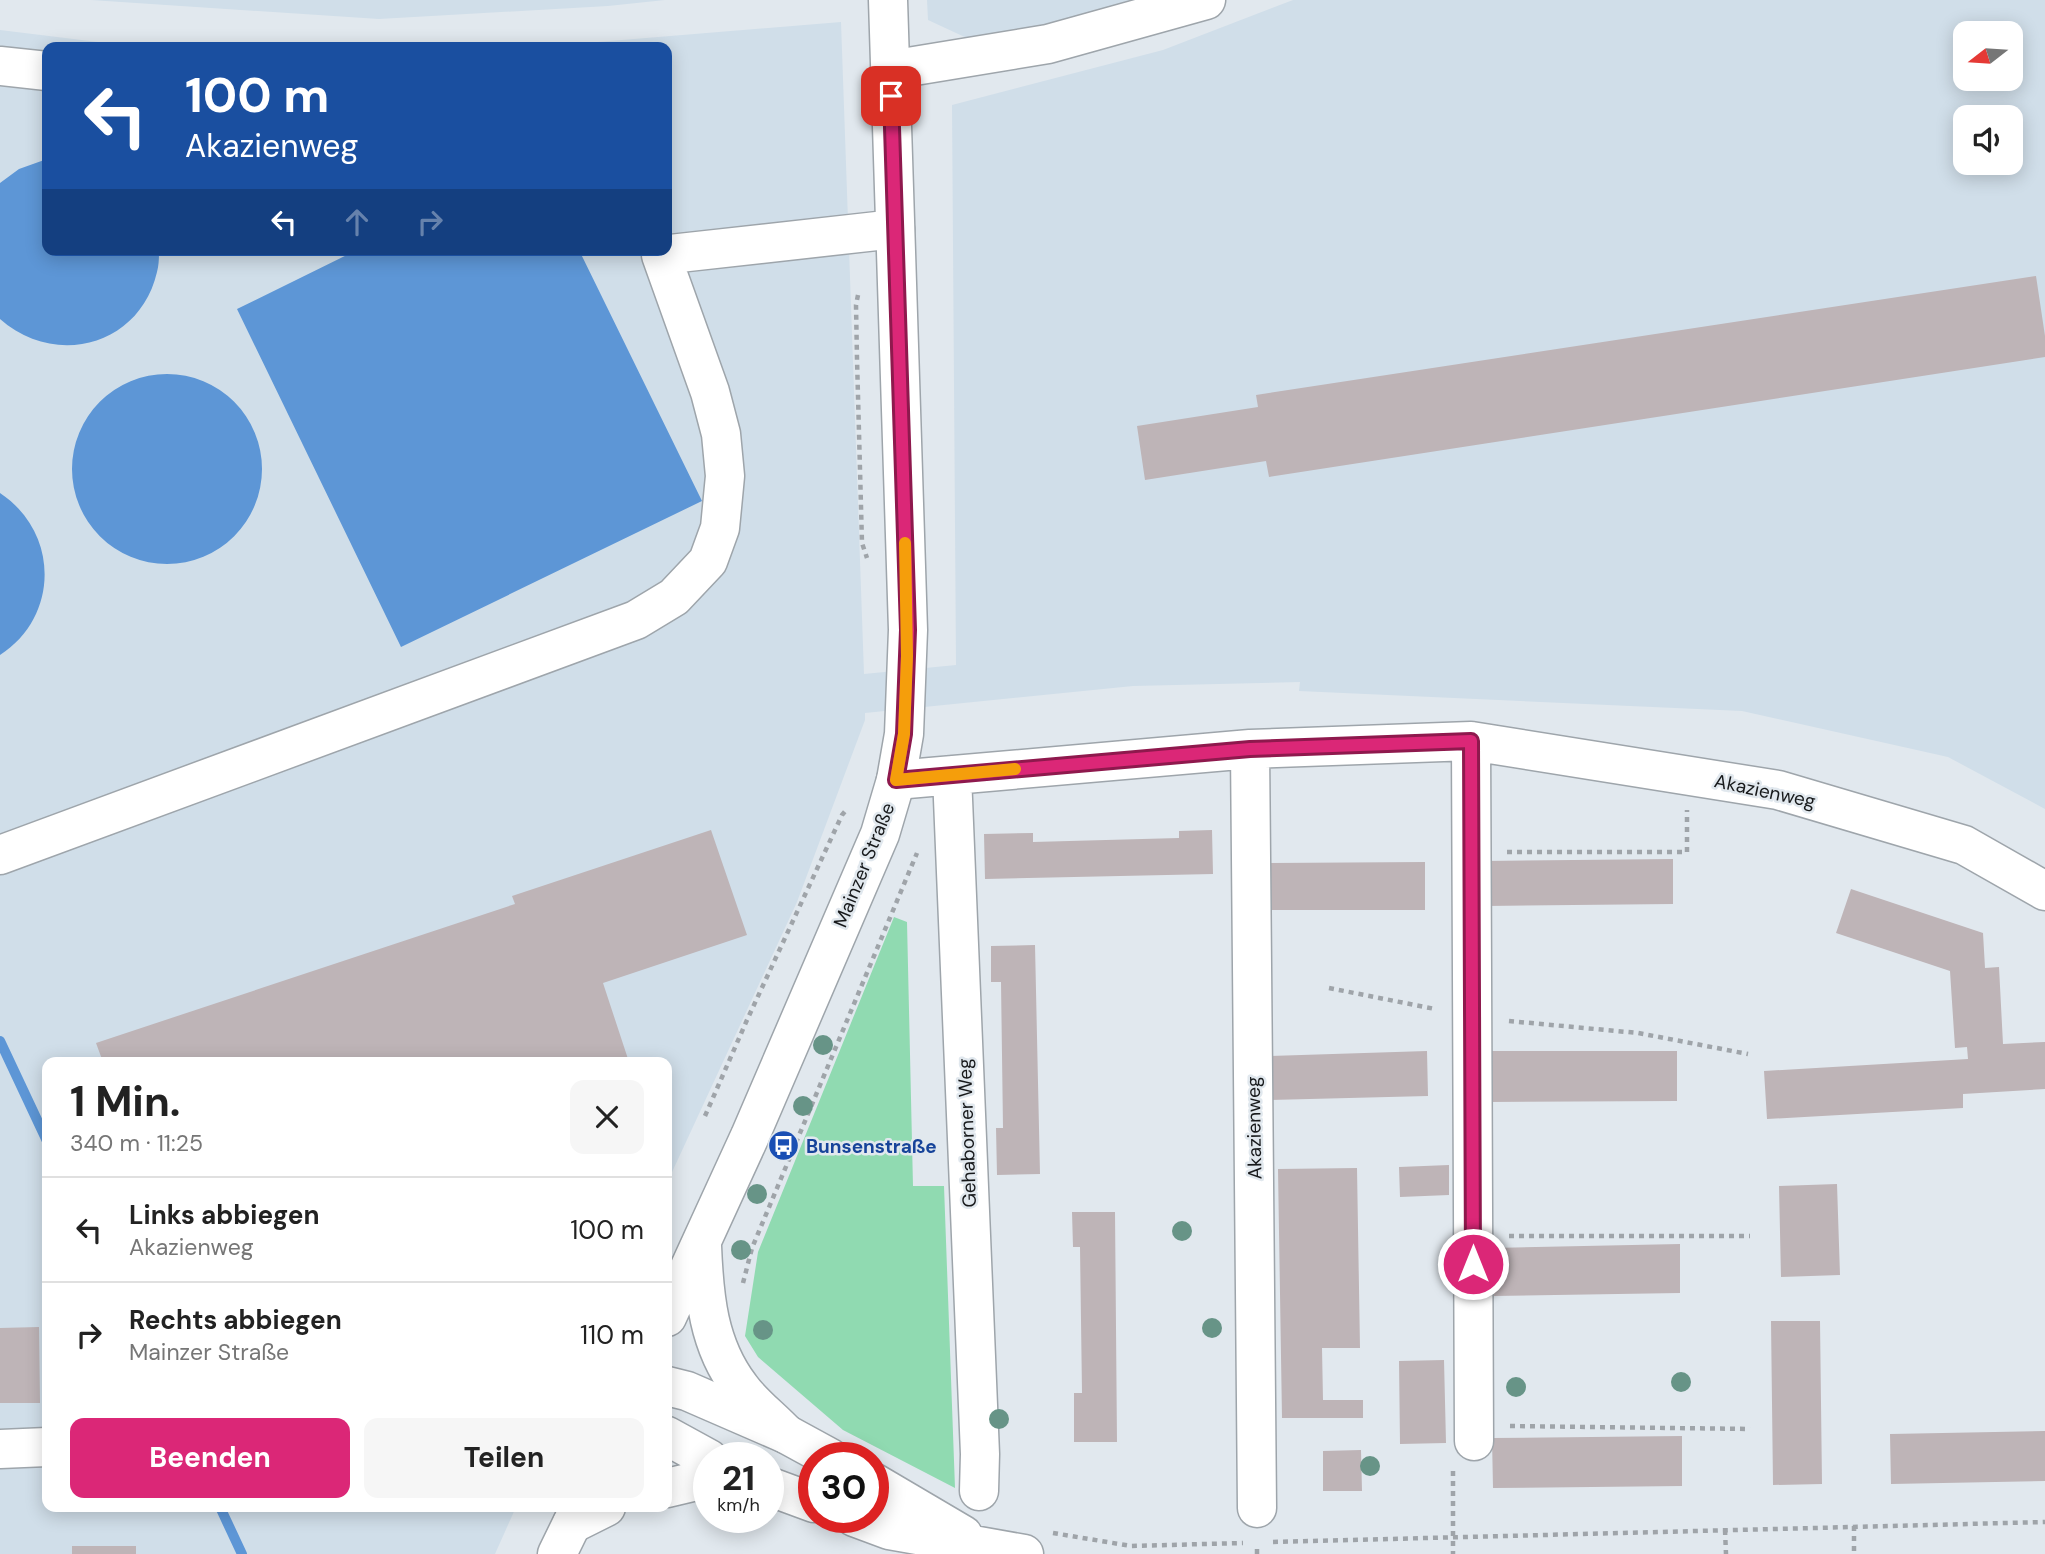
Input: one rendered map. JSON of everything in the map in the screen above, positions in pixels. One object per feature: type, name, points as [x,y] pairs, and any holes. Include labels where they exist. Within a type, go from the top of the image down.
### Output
[{"type":"street","name":"Mainzer Straße","points":[[672,1306],[747,1143],[880,834],[896,780],[904,734],[908,630],[888,0]]},
{"type":"street","points":[[890,70],[1048,44],[1206,0]]},
{"type":"street","points":[[0,66],[42,70]]},
{"type":"street","points":[[672,252],[895,229]]},
{"type":"street","points":[[0,855],[636,620],[674,597],[708,561],[720,528],[725,476],[721,434],[710,392],[660,256]]},
{"type":"street","points":[[1471,741],[1474,1434]]},
{"type":"street","name":"Akazienweg","points":[[896,780],[1250,749],[1471,741],[1778,790],[1964,845],[2045,891]]},
{"type":"street","name":"Akazienweg","points":[[1250,749],[1257,1508]]},
{"type":"street","name":"Gehaborner Weg","points":[[952,775],[980,1454],[979,1490]]},
{"type":"street","points":[[702,1240],[703,1280],[709,1325],[720,1354],[740,1387],[786,1434]]},
{"type":"street","points":[[672,1387],[687,1391],[801,1442]]},
{"type":"street","points":[[672,1439],[693,1450]]},
{"type":"street","points":[[0,1449],[42,1447]]},
{"type":"street","points":[[672,1487],[693,1482]]},
{"type":"street","points":[[889,1492],[980,1546]]},
{"type":"street","points":[[569,1528],[597,1512]]},
{"type":"street","points":[[889,1530],[1024,1554]]},
{"type":"path","points":[[861,284],[856,305],[856,359],[862,543],[869,566]]},
{"type":"path","points":[[1471,852],[1687,852],[1686,776]]},
{"type":"path","points":[[705,1116],[814,873],[849,806]]},
{"type":"path","points":[[808,1114],[918,850]]},
{"type":"path","points":[[1329,988],[1472,1017],[1638,1033],[1748,1054]]},
{"type":"path","points":[[1473,1237],[1750,1236]]},
{"type":"path","points":[[1453,1554],[1453,1441],[1474,1434],[1750,1429]]},
{"type":"path","points":[[1854,1526],[1854,1554]]},
{"type":"path","points":[[1725,1530],[1726,1554]]},
{"type":"shaded area","points":[[91,0],[665,0],[608,6],[379,19]]},
{"type":"shaded area","points":[[927,0],[1159,0],[1098,23],[969,39],[928,20]]},
{"type":"shaded area","points":[[1293,0],[2045,0],[2045,809],[1948,757],[1742,711],[1299,691],[1300,682],[1133,686],[865,713],[865,720],[797,902],[672,1172],[672,1057],[42,1057],[42,1512],[514,1512],[495,1554],[0,1554],[0,30],[98,42],[42,42],[42,256],[672,256],[672,42],[598,42],[841,22],[864,674],[956,665],[952,105],[1163,50]]},
{"type":"green space","points":[[894,917],[907,922],[913,1186],[944,1186],[955,1488],[889,1454],[889,1442],[866,1442],[843,1430],[758,1357],[745,1336],[758,1252]]},
{"type":"water","points":[[42,161],[42,256],[159,256],[158,269],[148,297],[133,317],[114,332],[93,342],[69,345],[45,343],[22,334],[0,319],[0,183],[19,169]]},
{"type":"water","points":[[345,256],[582,256],[702,501],[401,647],[237,309]]},
{"type":"water","points":[[167,374],[203,382],[220,390],[234,402],[246,416],[254,433],[262,469],[254,505],[246,522],[234,536],[220,548],[203,556],[167,564],[131,556],[114,548],[100,536],[88,522],[80,505],[72,469],[80,433],[88,416],[100,402],[114,390],[131,382]]},
{"type":"water","points":[[0,493],[19,510],[33,529],[42,551],[45,574],[42,597],[34,619],[20,638],[0,655]]},
{"type":"building","points":[[2036,276],[2045,336],[2045,357],[1269,477],[1266,461],[1145,480],[1137,426],[1258,407],[1256,395]]},
{"type":"building","points":[[711,830],[747,935],[603,983],[627,1057],[101,1057],[96,1043],[515,904],[512,896]]},
{"type":"building","points":[[1212,830],[1213,874],[985,879],[984,834],[1033,833],[1033,842],[1179,838],[1179,831]]},
{"type":"building","points":[[1673,859],[1673,904],[1486,906],[1485,861]]},
{"type":"building","points":[[1425,862],[1425,910],[1265,910],[1265,863]]},
{"type":"building","points":[[1851,889],[1983,933],[1985,968],[1999,967],[2003,1044],[2045,1042],[2045,1089],[1963,1094],[1963,1108],[1767,1119],[1764,1071],[1968,1059],[1967,1047],[1955,1048],[1950,971],[1836,933]]},
{"type":"building","points":[[1035,945],[1040,1174],[997,1175],[996,1128],[1003,1128],[1001,982],[991,982],[991,946]]},
{"type":"building","points":[[1427,1051],[1428,1096],[1269,1100],[1268,1056]]},
{"type":"building","points":[[1486,1051],[1677,1051],[1677,1101],[1487,1102]]},
{"type":"building","points":[[1449,1165],[1449,1195],[1400,1197],[1399,1167]]},
{"type":"building","points":[[1357,1168],[1360,1348],[1322,1348],[1323,1400],[1363,1400],[1363,1418],[1282,1418],[1278,1169]]},
{"type":"building","points":[[1837,1184],[1840,1275],[1781,1277],[1779,1186]]},
{"type":"building","points":[[1072,1212],[1115,1212],[1117,1442],[1074,1442],[1074,1393],[1082,1393],[1080,1247],[1073,1247]]},
{"type":"building","points":[[1680,1244],[1680,1293],[1494,1296],[1493,1248]]},
{"type":"building","points":[[1771,1321],[1820,1321],[1822,1484],[1773,1485]]},
{"type":"building","points":[[39,1327],[40,1403],[0,1403],[0,1328]]},
{"type":"building","points":[[1444,1360],[1446,1443],[1400,1444],[1399,1361]]},
{"type":"building","points":[[2045,1431],[2045,1481],[1891,1484],[1890,1434]]},
{"type":"building","points":[[1682,1436],[1682,1486],[1493,1488],[1492,1438]]},
{"type":"building","points":[[1361,1450],[1362,1491],[1323,1491],[1323,1451]]},
{"type":"building","points":[[72,1546],[136,1546],[136,1554],[72,1554]]},
{"type":"waterway","points":[[0,1041],[42,1130]]},
{"type":"waterway","points":[[222,1512],[242,1554]]},
{"type":"slow traffic","points":[[905,543],[908,630],[904,734],[896,780],[1015,769]]},
{"type":"place","name":"Bunsenstraße","points":[[783,1146]]},
{"type":"route","points":[[891,96],[908,630],[904,734],[896,780],[1250,749],[1471,741],[1473,1264]]}]
